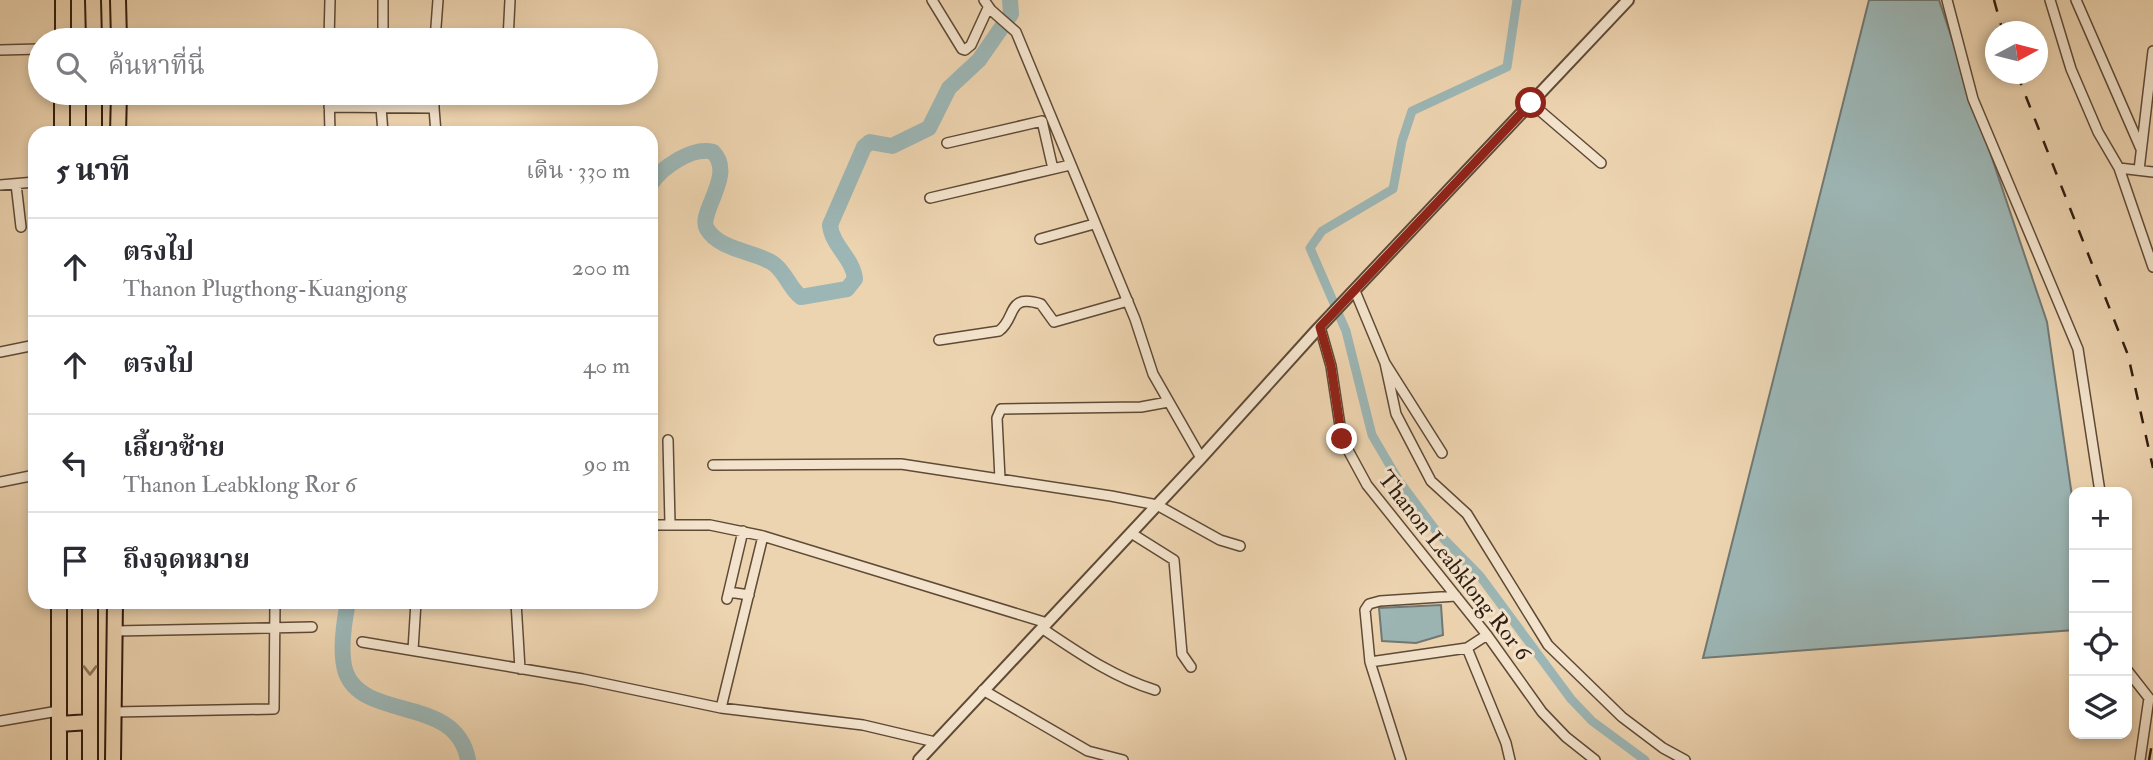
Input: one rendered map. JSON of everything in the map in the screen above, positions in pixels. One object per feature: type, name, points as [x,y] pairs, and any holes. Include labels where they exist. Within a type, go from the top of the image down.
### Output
[{"type":"highway","points":[[63,0],[63,28]]},
{"type":"highway","points":[[93,0],[94,28]]},
{"type":"highway","points":[[118,0],[118,28]]},
{"type":"highway","points":[[62,105],[62,126]]},
{"type":"highway","points":[[94,105],[94,126]]},
{"type":"highway","points":[[118,105],[118,126]]},
{"type":"highway","points":[[59,609],[59,760]]},
{"type":"highway","points":[[90,609],[90,760]]},
{"type":"highway","points":[[113,760],[115,609]]},
{"type":"highway","points":[[59,717],[90,722]]},
{"type":"street","points":[[329,28],[330,0]]},
{"type":"street","points":[[383,0],[383,28]]},
{"type":"street","points":[[436,28],[438,0]]},
{"type":"street","points":[[509,28],[510,0]]},
{"type":"street","points":[[932,0],[962,49],[965,50],[971,45],[987,6],[1012,28],[1043,94],[1094,224],[1128,301],[1153,374],[1201,458]]},
{"type":"street","points":[[919,760],[1320,327],[1628,0]]},
{"type":"street","points":[[1947,0],[1973,99],[2078,349],[2099,487]]},
{"type":"street","points":[[2050,0],[2071,69],[2098,132],[2119,168],[2153,267]]},
{"type":"street","points":[[2076,0],[2141,149]]},
{"type":"street","points":[[0,51],[28,50]]},
{"type":"street","points":[[2139,170],[2153,51]]},
{"type":"street","points":[[1531,103],[1601,163]]},
{"type":"street","points":[[435,105],[436,126]]},
{"type":"street","points":[[330,126],[329,107],[435,108]]},
{"type":"street","points":[[381,107],[382,126]]},
{"type":"street","points":[[947,143],[1042,121],[1053,169]]},
{"type":"street","points":[[930,198],[1070,165]]},
{"type":"street","points":[[2119,168],[2153,172]]},
{"type":"street","points":[[0,185],[28,183]]},
{"type":"street","points":[[16,184],[21,227]]},
{"type":"street","points":[[1040,239],[1094,224]]},
{"type":"street","points":[[1355,290],[1385,363],[1442,453]]},
{"type":"street","points":[[939,340],[999,331],[1006,325],[1012,308],[1018,303],[1041,304],[1054,322],[1128,301]]},
{"type":"street","name":"Thanon Leabklong Ror 6","points":[[1320,327],[1331,366],[1342,439],[1367,485],[1487,635],[1542,712],[1566,737],[1595,760]]},
{"type":"street","points":[[0,352],[28,346]]},
{"type":"street","points":[[1385,363],[1396,414],[1431,481],[1467,514],[1548,645],[1622,717],[1663,748],[1685,760]]},
{"type":"street","points":[[1000,479],[997,418],[1002,409],[1141,407],[1168,402]]},
{"type":"street","points":[[667,440],[670,524]]},
{"type":"street","points":[[713,465],[901,464],[1000,479],[1157,505],[1220,540],[1240,546]]},
{"type":"street","points":[[0,482],[28,476]]},
{"type":"street","points":[[658,525],[710,525],[763,536],[1045,626],[1107,672],[1155,690]]},
{"type":"street","points":[[743,531],[728,595],[749,595]]},
{"type":"street","points":[[1131,533],[1174,559],[1182,654],[1191,667]]},
{"type":"street","points":[[721,708],[763,536]]},
{"type":"street","points":[[1401,760],[1370,662],[1365,610],[1369,604],[1456,596]]},
{"type":"street","points":[[114,712],[274,709],[275,609]]},
{"type":"street","points":[[413,650],[416,609]]},
{"type":"street","points":[[516,609],[520,668]]},
{"type":"street","points":[[115,631],[312,627]]},
{"type":"street","points":[[1370,662],[1467,648],[1487,635]]},
{"type":"street","points":[[362,642],[520,668],[721,708],[863,724],[936,741]]},
{"type":"street","points":[[1467,648],[1506,743],[1510,760]]},
{"type":"street","points":[[2132,676],[2150,698],[2140,760]]},
{"type":"street","points":[[984,690],[1091,752],[1123,760]]},
{"type":"street","points":[[0,721],[59,717]]},
{"type":"water","points":[[1869,0],[1939,0],[2047,322],[2071,487],[2069,630],[1703,658]]},
{"type":"water","points":[[1441,605],[1443,635],[1416,643],[1382,641],[1379,608]]},
{"type":"waterway","points":[[658,175],[687,155],[713,152],[719,161],[719,182],[705,222],[713,236],[720,242],[774,264],[801,297],[847,289],[855,279],[847,258],[834,239],[830,225],[864,147],[870,142],[892,146],[929,128],[949,88],[979,60],[1011,14],[1010,0]]},
{"type":"waterway","points":[[1517,0],[1507,67],[1412,111],[1402,141],[1393,189],[1322,231],[1310,248],[1346,331],[1372,435],[1399,481],[1437,532],[1480,576],[1571,699],[1592,721],[1645,760]]},
{"type":"waterway","points":[[347,609],[344,665],[356,688],[371,698],[429,716],[447,725],[460,739],[468,760]]},
{"type":"railway","points":[[1994,0],[2000,21]]},
{"type":"railway","points":[[2021,84],[2128,355],[2153,468]]},
{"type":"railway","points":[[2149,760],[2153,738]]},
{"type":"route","points":[[1342,439],[1331,366],[1320,327],[1531,103]]}]
